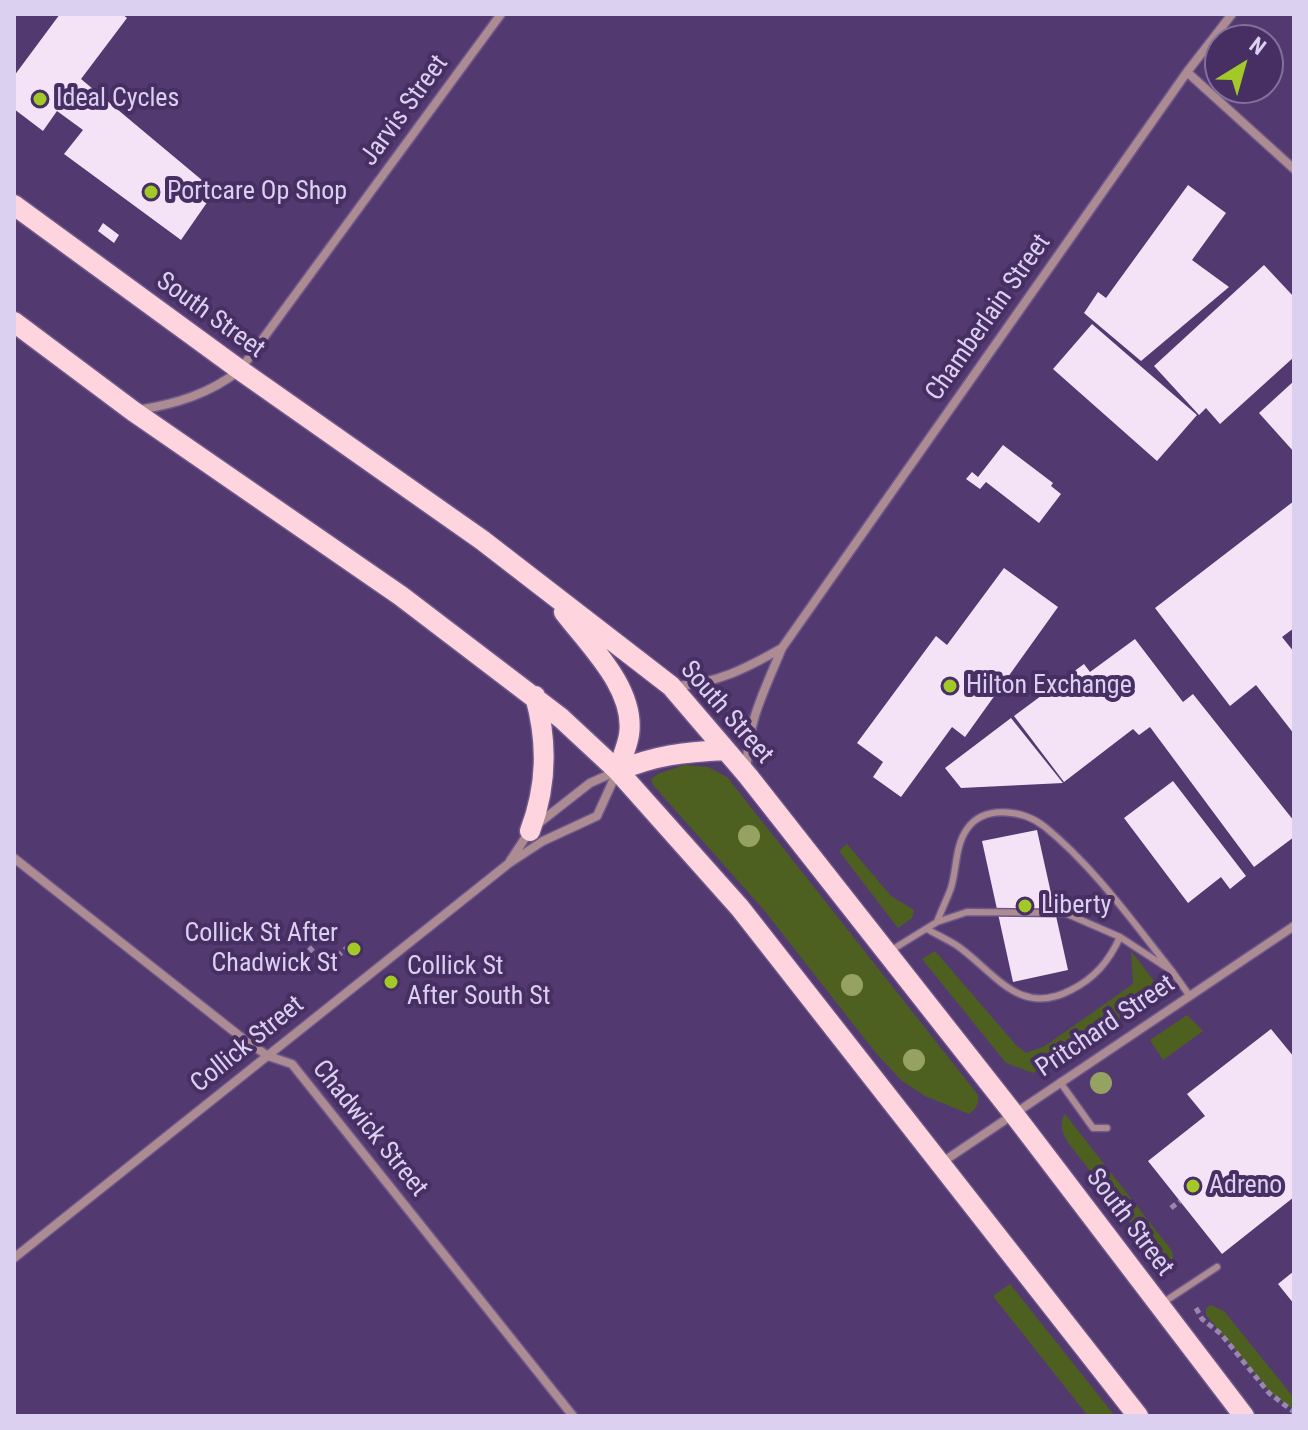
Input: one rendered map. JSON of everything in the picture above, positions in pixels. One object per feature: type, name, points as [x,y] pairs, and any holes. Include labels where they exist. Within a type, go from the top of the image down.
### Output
[{"type":"main road","name":"South Street","points":[[14,205],[240,370],[482,540],[671,686],[748,776],[1013,1113],[1244,1416]]},
{"type":"main road","points":[[14,322],[133,411],[401,596],[535,696],[618,771],[740,908],[1138,1416]]},
{"type":"main road","points":[[547,590],[615,678],[627,707],[629,734],[618,771]]},
{"type":"main road","points":[[530,831],[540,804],[545,755],[542,722],[535,696]]},
{"type":"main road","points":[[618,771],[672,753],[725,750]]},
{"type":"street","name":"Jarvis Street","points":[[133,411],[170,405],[200,395],[240,370],[501,14]]},
{"type":"street","name":"Chamberlain Street","points":[[748,776],[750,732],[782,648],[1187,72],[1232,14]]},
{"type":"street","points":[[1187,72],[1294,169]]},
{"type":"street","name":"Chamberlain Street","points":[[671,686],[725,678],[782,648]]},
{"type":"street","name":"Collick Street","points":[[508,864],[530,831],[590,783],[618,771]]},
{"type":"street","name":"Collick Street","points":[[14,1258],[508,864],[543,841],[597,816],[618,771]]},
{"type":"street","name":"Chadwick Street","points":[[14,858],[235,1033],[268,1056],[292,1064],[573,1416]]},
{"type":"street","name":"Pritchard Street","points":[[941,1163],[1294,926]]},
{"type":"lane","points":[[937,922],[951,886],[959,844],[968,827],[978,817],[997,811],[1015,813],[1043,825],[1103,885],[1189,995]]},
{"type":"lane","points":[[887,953],[937,922],[967,912],[1065,913],[1120,937],[1172,971]]},
{"type":"lane","points":[[927,929],[959,947],[999,982],[1033,1000],[1065,994],[1090,981],[1112,955],[1120,937]]},
{"type":"lane","points":[[1060,1082],[1093,1128],[1107,1128]]},
{"type":"lane","points":[[1159,1306],[1217,1267]]},
{"type":"path","points":[[309,947],[326,966],[349,946]]},
{"type":"path","points":[[1171,1208],[1180,1201]]},
{"type":"path","points":[[1196,1308],[1202,1319],[1221,1334],[1269,1393],[1294,1412]]},
{"type":"green space","points":[[684,765],[708,767],[727,777],[978,1095],[977,1104],[969,1114],[925,1096],[902,1081],[875,1052],[764,910],[653,785],[651,779],[658,774]]},
{"type":"green space","points":[[847,844],[891,896],[914,910],[912,918],[898,928],[839,851]]},
{"type":"green space","points":[[935,951],[1026,1053],[1045,1046],[1133,984],[1131,951],[1161,990],[1052,1064],[1033,1073],[1006,1063],[922,959]]},
{"type":"green space","points":[[1187,1015],[1203,1031],[1163,1060],[1150,1040]]},
{"type":"green space","points":[[1065,1114],[1172,1251],[1174,1262],[1170,1269],[1069,1144],[1062,1126]]},
{"type":"green space","points":[[1010,1284],[1115,1416],[1088,1416],[993,1296]]},
{"type":"green space","points":[[1210,1305],[1224,1311],[1294,1398],[1294,1410],[1271,1393],[1206,1315]]},
{"type":"building","points":[[60,14],[122,14],[127,18],[81,79],[215,191],[181,240],[64,154],[83,130],[57,111],[43,131],[14,109],[14,76]]},
{"type":"building","points":[[1188,185],[1226,213],[1192,260],[1229,287],[1141,361],[1084,313],[1098,292],[1106,298]]},
{"type":"building","points":[[103,223],[119,235],[114,243],[98,231]]},
{"type":"building","points":[[1264,265],[1294,297],[1294,357],[1220,424],[1206,408],[1199,415],[1154,366]]},
{"type":"building","points":[[1092,324],[1197,415],[1157,461],[1053,369]]},
{"type":"building","points":[[1294,381],[1294,452],[1259,413]]},
{"type":"building","points":[[1003,445],[1053,483],[1051,486],[1061,494],[1039,523],[986,482],[980,489],[966,479],[972,472],[978,477]]},
{"type":"building","points":[[1294,501],[1294,628],[1282,637],[1294,652],[1294,734],[1256,685],[1230,706],[1155,608]]},
{"type":"building","name":"Hilton Exchange","points":[[1004,568],[1058,607],[965,737],[952,727],[901,797],[873,777],[883,762],[857,743],[936,636],[947,645]]},
{"type":"building","points":[[1135,639],[1183,702],[1193,694],[1294,821],[1294,837],[1254,867],[1150,727],[1139,735],[1133,729],[1064,782],[1014,716],[1084,664],[1090,672]]},
{"type":"building","points":[[1011,718],[1063,783],[961,788],[945,768]]},
{"type":"building","points":[[1173,781],[1246,876],[1230,889],[1221,877],[1188,903],[1124,818]]},
{"type":"building","name":"Liberty","points":[[1037,830],[1068,970],[1013,982],[982,841]]},
{"type":"building","points":[[1271,1029],[1294,1057],[1294,1197],[1222,1254],[1148,1161],[1205,1116],[1187,1094]]},
{"type":"building","points":[[1294,1271],[1294,1304],[1278,1284]]},
{"type":"place","name":"Ideal Cycles","points":[[40,99]]},
{"type":"place","name":"Portcare Op Shop","points":[[151,192]]},
{"type":"place","name":"Hilton Exchange","points":[[950,686]]},
{"type":"place","name":"Liberty","points":[[1025,906]]},
{"type":"place","name":"Collick St After Chadwick St","points":[[354,949]]},
{"type":"place","name":"Collick St After South St","points":[[391,982]]},
{"type":"place","name":"Adreno","points":[[1193,1186]]}]
